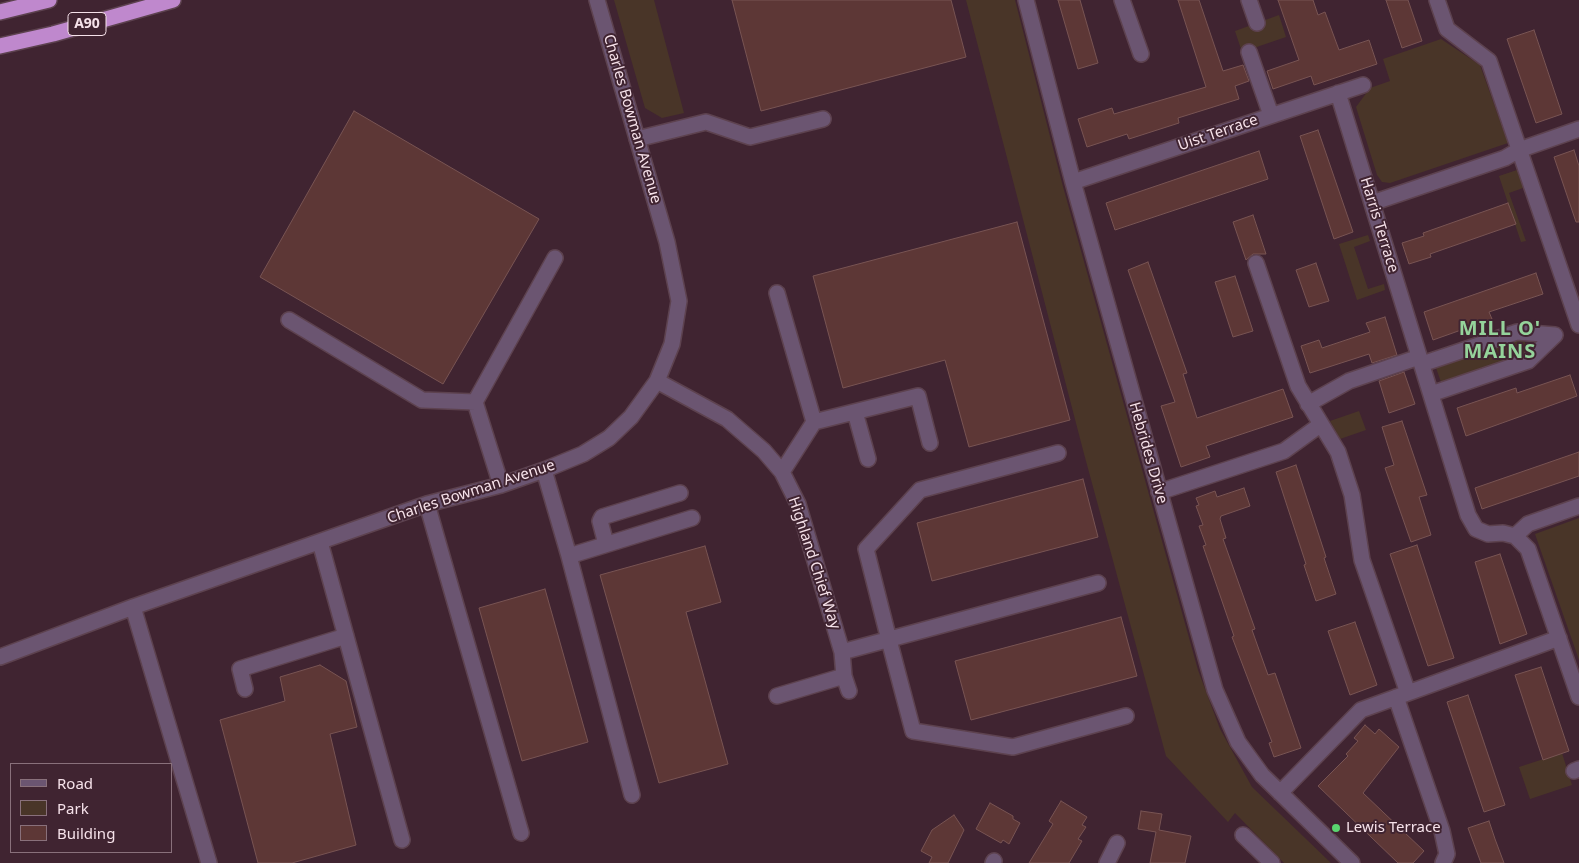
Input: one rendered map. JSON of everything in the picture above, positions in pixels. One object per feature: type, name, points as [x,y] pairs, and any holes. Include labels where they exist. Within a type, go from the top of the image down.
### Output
[{"type":"highway","points":[[0,12],[49,0]]},
{"type":"highway","name":"A90","points":[[0,46],[53,34],[174,0]]},
{"type":"street","name":"Charles Bowman Avenue","points":[[0,657],[133,607],[427,504],[501,485],[544,470],[582,454],[609,438],[631,417],[657,381],[672,344],[678,301],[667,242],[597,0]]},
{"type":"street","name":"Hebrides Drive","points":[[1026,0],[1073,182],[1215,690],[1238,742],[1262,775],[1352,863]]},
{"type":"street","points":[[1122,0],[1141,54]]},
{"type":"street","points":[[1249,0],[1257,23]]},
{"type":"street","points":[[1308,404],[1349,380],[1517,332],[1554,335],[1579,326],[1489,62],[1447,29],[1437,0]]},
{"type":"street","points":[[1250,52],[1271,115]]},
{"type":"street","name":"Uist Terrace","points":[[1073,182],[1363,85]]},
{"type":"street","name":"Harris Terrace","points":[[1338,93],[1468,515],[1476,528],[1488,534],[1503,533],[1515,536]]},
{"type":"street","points":[[637,139],[706,122],[750,137],[823,119]]},
{"type":"street","points":[[1372,203],[1505,158],[1519,150],[1579,129]]},
{"type":"street","points":[[501,485],[475,402],[555,258]]},
{"type":"street","points":[[1256,263],[1298,386],[1338,452],[1352,495],[1362,560],[1442,831],[1447,854],[1443,863]]},
{"type":"street","points":[[777,293],[814,422]]},
{"type":"street","points":[[289,320],[422,400],[475,402]]},
{"type":"street","points":[[1431,394],[1528,361],[1554,335]]},
{"type":"street","name":"Highland Chief Way","points":[[657,381],[727,418],[764,451],[782,472],[798,504],[842,652],[844,676],[849,691]]},
{"type":"street","points":[[782,472],[814,422],[918,396],[930,443]]},
{"type":"street","points":[[855,412],[868,459]]},
{"type":"street","points":[[1159,492],[1284,451],[1320,425]]},
{"type":"street","points":[[1058,453],[920,490],[866,549],[889,640],[914,731],[1013,747],[1126,716]]},
{"type":"street","points":[[544,470],[569,556],[632,795]]},
{"type":"street","points":[[606,544],[600,521],[602,517],[680,493]]},
{"type":"street","points":[[427,504],[521,832]]},
{"type":"street","points":[[1579,506],[1528,524],[1515,536],[1528,549],[1579,697]]},
{"type":"street","points":[[569,556],[692,518]]},
{"type":"street","points":[[320,542],[402,840]]},
{"type":"street","points":[[842,652],[1098,583]]},
{"type":"street","points":[[133,607],[209,863]]},
{"type":"street","points":[[246,689],[240,669],[346,636]]},
{"type":"street","points":[[1280,793],[1361,710],[1481,664],[1559,638]]},
{"type":"street","points":[[777,696],[844,676]]},
{"type":"street","points":[[1243,835],[1272,863]]},
{"type":"street","points":[[1107,863],[1117,843]]},
{"type":"green space","points":[[614,0],[654,0],[684,113],[662,118],[645,108]]},
{"type":"green space","points":[[966,0],[1015,0],[1062,183],[1198,670],[1220,729],[1252,787],[1331,863],[1284,863],[1235,813],[1228,822],[1166,756],[1083,450]]},
{"type":"green space","points":[[1279,15],[1286,37],[1242,52],[1235,31]]},
{"type":"green space","points":[[1441,39],[1480,65],[1508,143],[1390,183],[1382,182],[1377,175],[1356,107],[1370,88],[1390,81],[1383,59]]},
{"type":"green space","points":[[1517,170],[1523,188],[1509,193],[1526,241],[1521,242],[1499,176]]},
{"type":"green space","points":[[1368,235],[1370,241],[1354,247],[1368,289],[1384,284],[1385,290],[1357,300],[1339,244]]},
{"type":"green space","points":[[1519,340],[1525,342],[1527,349],[1524,354],[1441,382],[1436,368]]},
{"type":"green space","points":[[1359,411],[1366,430],[1340,439],[1330,421]]},
{"type":"green space","points":[[1579,518],[1579,660],[1535,534]]},
{"type":"green space","points":[[1562,753],[1572,785],[1530,799],[1519,767]]},
{"type":"building","points":[[732,0],[951,0],[966,57],[761,111]]},
{"type":"building","points":[[1058,0],[1080,0],[1098,63],[1078,69]]},
{"type":"building","points":[[1178,0],[1199,0],[1223,71],[1243,65],[1249,81],[1235,86],[1239,99],[1178,118],[1179,123],[1129,139],[1127,134],[1087,147],[1078,119],[1112,108],[1114,114],[1206,87]]},
{"type":"building","points":[[1278,0],[1313,0],[1318,15],[1325,12],[1339,50],[1369,40],[1377,64],[1314,85],[1311,76],[1273,89],[1267,71],[1299,60]]},
{"type":"building","points":[[1386,0],[1408,0],[1422,41],[1402,48]]},
{"type":"building","points":[[1534,30],[1562,114],[1536,123],[1507,39]]},
{"type":"building","points":[[354,111],[539,219],[443,384],[260,277]]},
{"type":"building","points":[[1318,130],[1353,232],[1334,239],[1300,136]]},
{"type":"building","points":[[1574,150],[1579,166],[1579,222],[1576,222],[1554,157]]},
{"type":"building","points":[[1259,151],[1268,179],[1115,230],[1106,203]]},
{"type":"building","points":[[1508,203],[1516,224],[1430,254],[1431,257],[1409,264],[1402,243],[1424,236],[1423,233]]},
{"type":"building","points":[[1253,215],[1266,254],[1253,254],[1246,260],[1233,222]]},
{"type":"building","points":[[1017,222],[1070,420],[969,447],[945,360],[843,388],[813,276]]},
{"type":"building","points":[[1148,262],[1187,373],[1183,374],[1197,418],[1283,389],[1293,417],[1206,446],[1210,457],[1181,467],[1161,406],[1175,402],[1128,270]]},
{"type":"building","points":[[1316,263],[1329,301],[1309,307],[1296,270]]},
{"type":"building","points":[[1536,273],[1543,294],[1489,312],[1492,319],[1433,340],[1424,312]]},
{"type":"building","points":[[1235,276],[1253,331],[1233,337],[1215,282]]},
{"type":"building","points":[[1385,317],[1397,355],[1372,363],[1369,354],[1310,373],[1301,346],[1319,340],[1322,348],[1370,332],[1366,323]]},
{"type":"building","points":[[1404,372],[1415,404],[1389,413],[1379,381]]},
{"type":"building","points":[[1570,375],[1577,396],[1466,436],[1457,408],[1516,388],[1517,393]]},
{"type":"building","points":[[1402,421],[1427,495],[1419,497],[1431,535],[1411,542],[1385,468],[1394,465],[1382,427]]},
{"type":"building","points":[[1579,452],[1579,476],[1482,509],[1475,488]]},
{"type":"building","points":[[1296,465],[1336,594],[1316,601],[1276,472]]},
{"type":"building","points":[[1083,479],[1098,537],[932,581],[917,523]]},
{"type":"building","points":[[1244,488],[1250,506],[1221,516],[1220,519],[1226,538],[1223,539],[1255,629],[1252,630],[1268,675],[1275,673],[1301,748],[1274,757],[1269,743],[1272,742],[1232,637],[1234,636],[1203,546],[1206,545],[1199,526],[1203,525],[1196,506],[1199,505],[1196,498],[1215,491],[1217,497]]},
{"type":"building","points":[[1417,545],[1454,658],[1428,666],[1390,554]]},
{"type":"building","points":[[705,546],[721,602],[686,612],[728,764],[659,783],[600,575]]},
{"type":"building","points":[[1500,554],[1527,634],[1500,644],[1475,562]]},
{"type":"building","points":[[545,589],[588,742],[522,761],[479,608]]},
{"type":"building","points":[[1121,617],[1137,676],[971,720],[955,661]]},
{"type":"building","points":[[1355,622],[1377,685],[1350,695],[1328,631]]},
{"type":"building","points":[[320,665],[346,681],[357,727],[330,734],[356,845],[292,863],[258,863],[220,720],[285,701],[280,677]]},
{"type":"building","points":[[1541,667],[1569,751],[1543,760],[1515,675]]},
{"type":"building","points":[[1468,695],[1505,805],[1484,812],[1447,702]]},
{"type":"building","points":[[1365,725],[1375,734],[1379,729],[1399,747],[1363,793],[1424,851],[1413,863],[1398,863],[1318,786],[1348,756],[1346,754],[1358,741],[1354,738]]},
{"type":"building","points":[[1061,801],[1087,817],[1082,825],[1086,827],[1078,839],[1082,841],[1069,863],[1029,863],[1053,824],[1049,821]]},
{"type":"building","points":[[990,803],[1013,816],[1013,819],[1020,823],[1009,844],[1003,840],[1001,843],[976,829]]},
{"type":"building","points":[[1141,811],[1162,814],[1159,830],[1191,836],[1185,863],[1150,863],[1156,832],[1138,829]]},
{"type":"building","points":[[954,815],[964,830],[948,863],[929,863],[932,857],[921,851],[932,830]]},
{"type":"building","points":[[1489,821],[1504,863],[1481,863],[1468,828]]},
{"type":"place","name":"Lewis Terrace","points":[[1336,828]]},
{"type":"district","name":"MILL O' MAINS","points":[[1500,340]]}]
